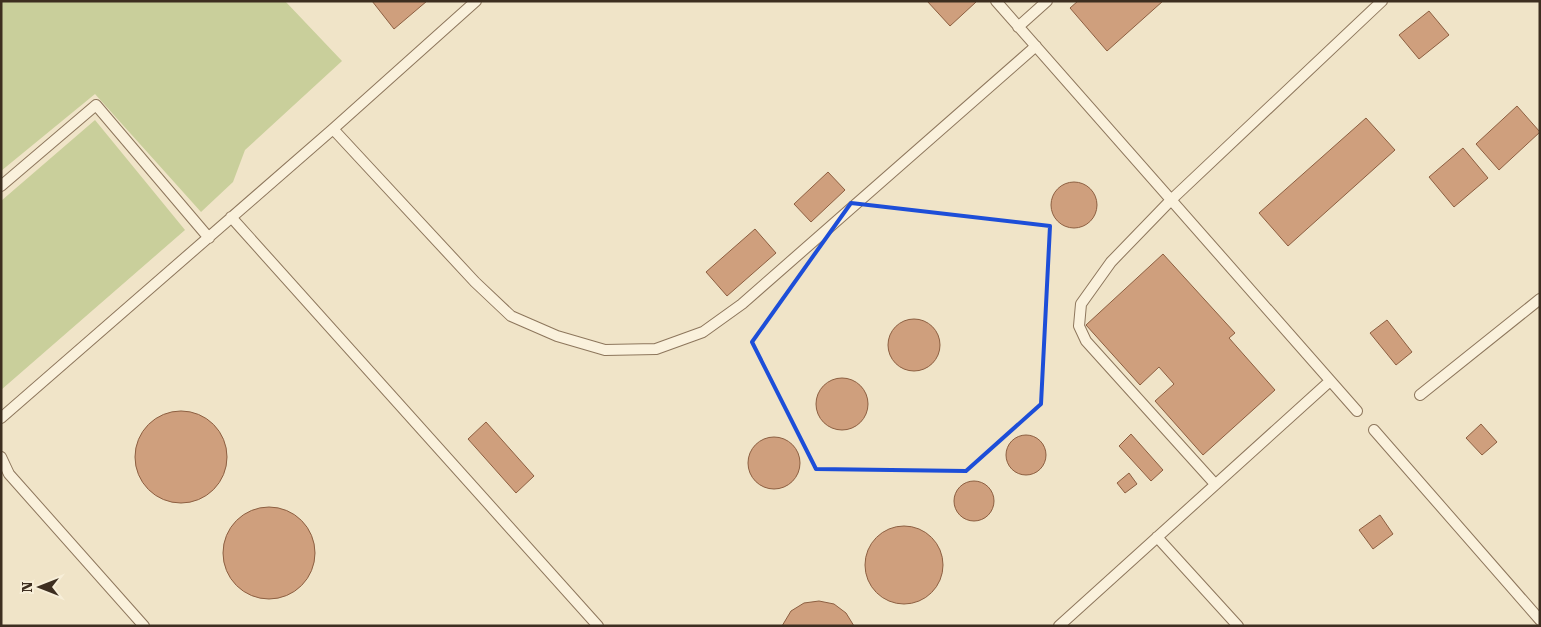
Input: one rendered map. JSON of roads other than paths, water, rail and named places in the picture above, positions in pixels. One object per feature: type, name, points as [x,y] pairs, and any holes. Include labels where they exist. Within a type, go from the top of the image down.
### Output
[{"type":"lane","points":[[1,418],[209,238],[476,1]]},
{"type":"lane","points":[[996,1],[1357,411]]},
{"type":"lane","points":[[1018,27],[1047,1]]},
{"type":"lane","points":[[1215,484],[1086,341],[1079,326],[1081,304],[1111,262],[1171,200],[1382,1]]},
{"type":"lane","points":[[333,129],[475,282],[511,316],[557,336],[605,350],[656,349],[702,332],[742,304],[1036,46]]},
{"type":"lane","points":[[1,186],[96,105],[209,238]]},
{"type":"lane","points":[[231,217],[598,626]]},
{"type":"lane","points":[[1420,395],[1540,299]]},
{"type":"lane","points":[[1059,626],[1330,381]]},
{"type":"lane","points":[[1374,430],[1540,620]]},
{"type":"lane","points":[[1,457],[9,474],[144,626]]},
{"type":"lane","points":[[1157,537],[1238,626]]}]
